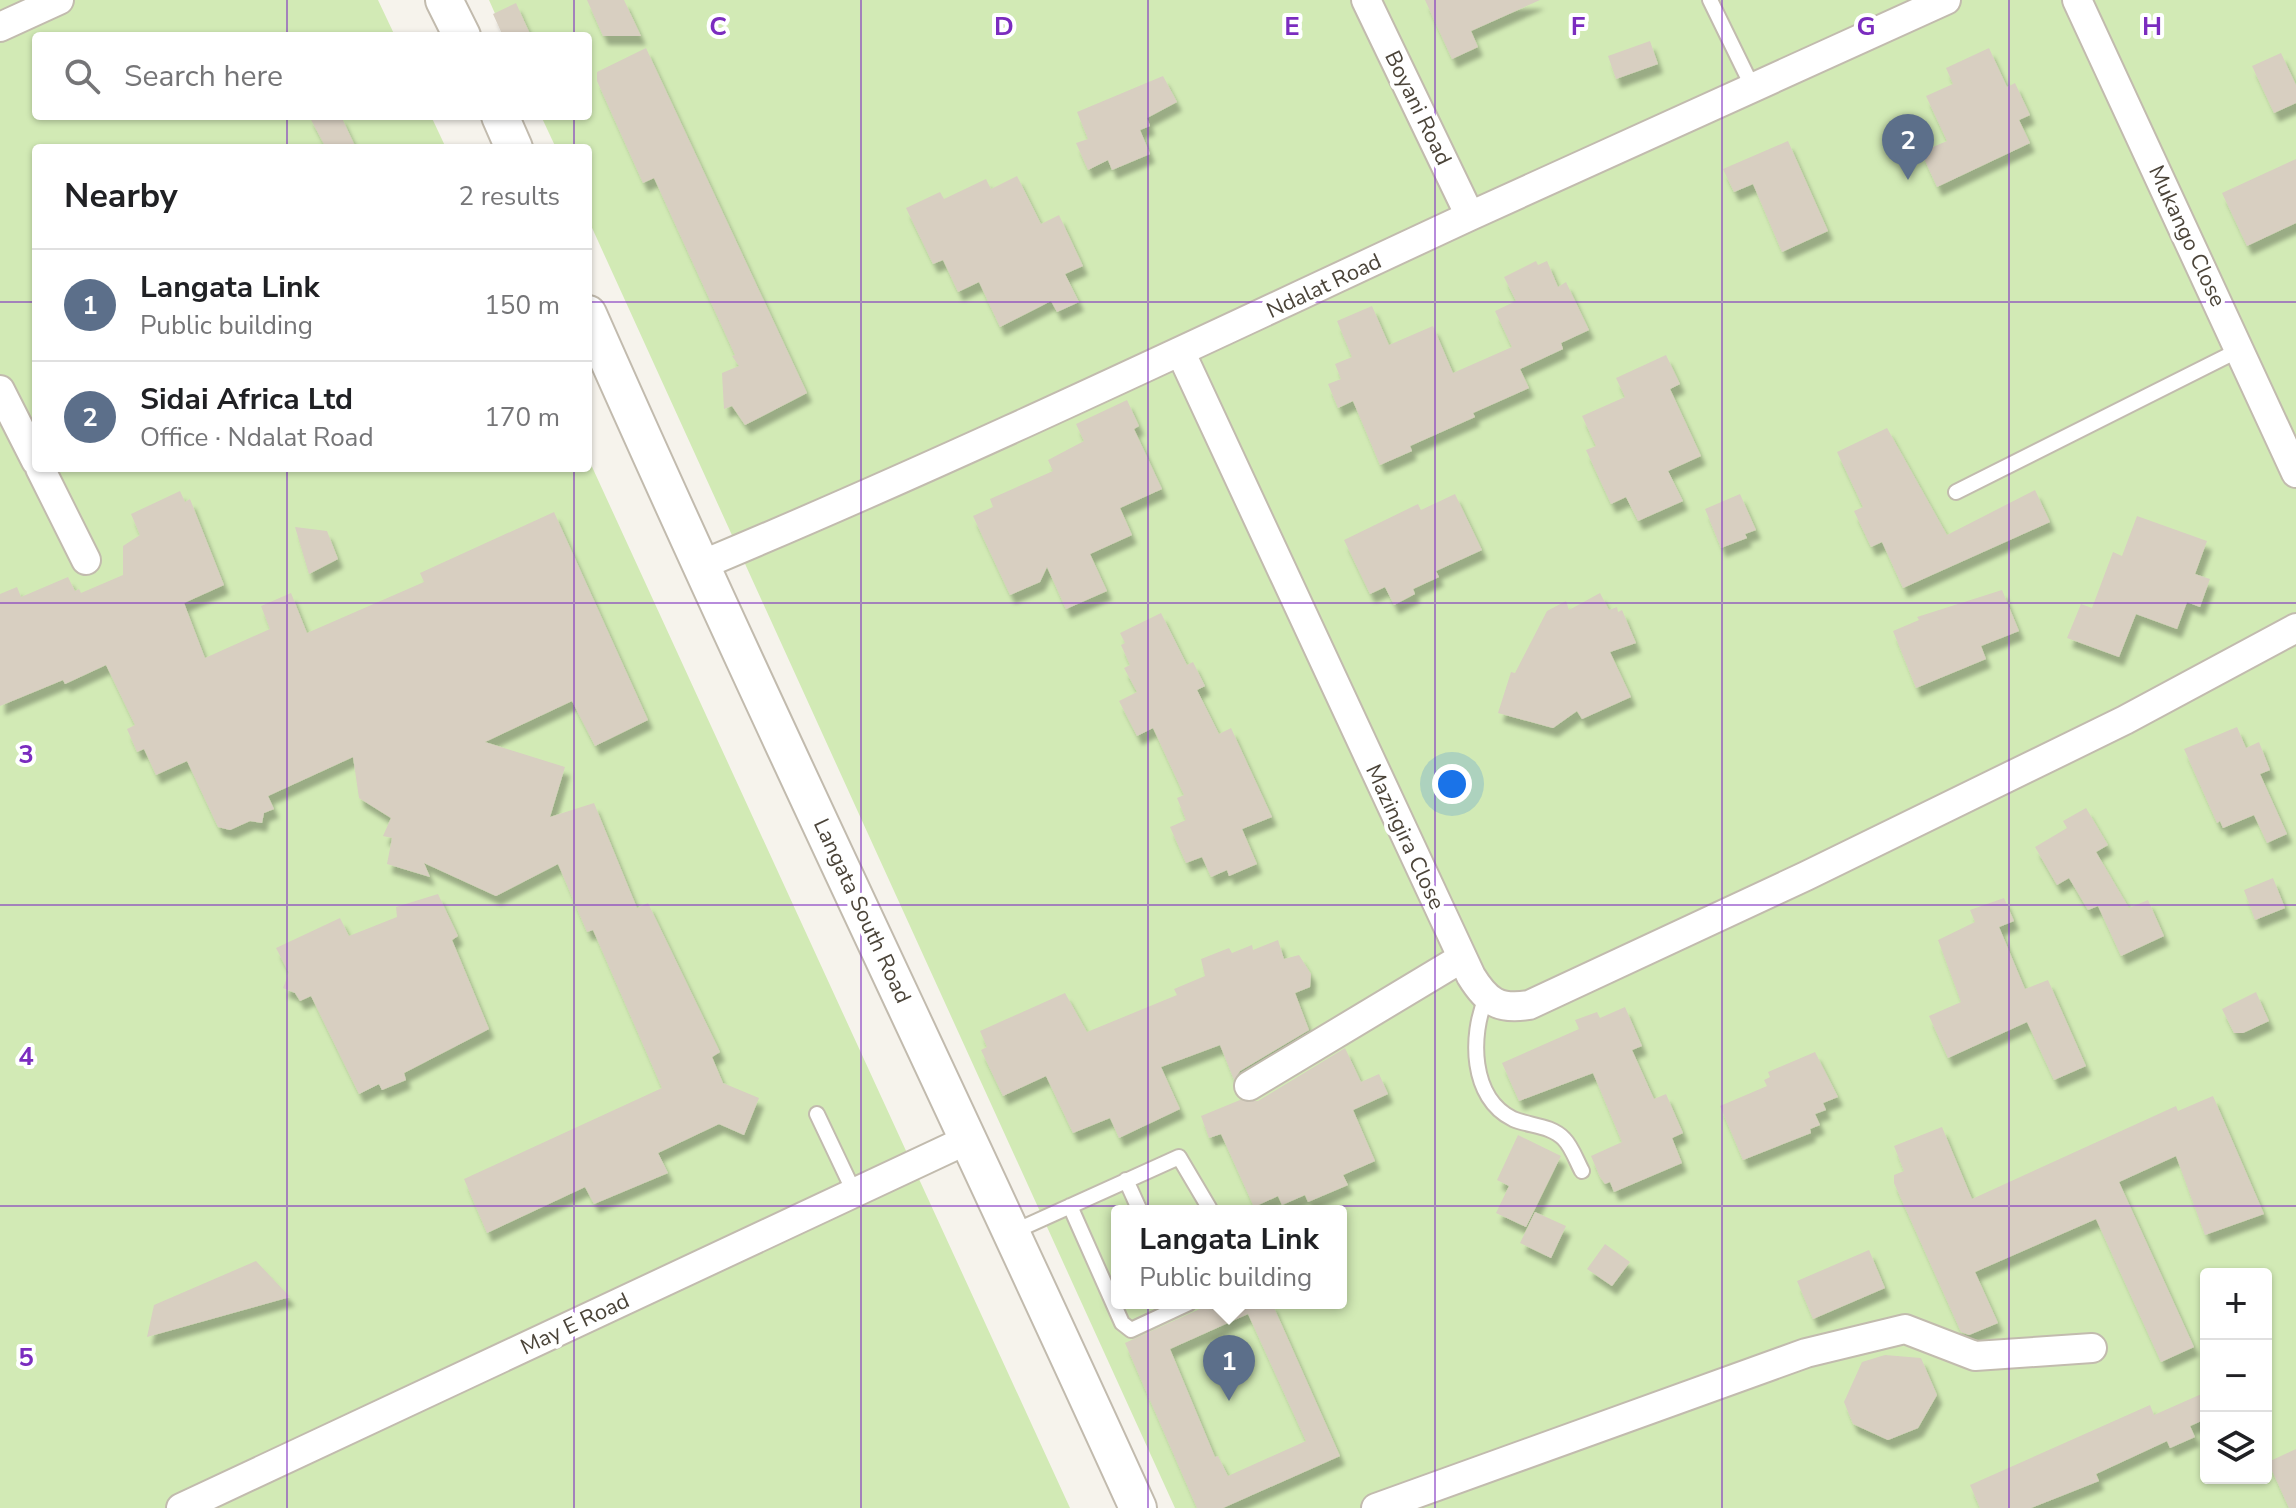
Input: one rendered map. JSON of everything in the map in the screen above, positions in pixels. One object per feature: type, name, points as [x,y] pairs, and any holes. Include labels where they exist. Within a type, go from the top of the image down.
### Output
[{"type":"street","points":[[0,27],[59,0]]},
{"type":"street","points":[[444,0],[460,32]]},
{"type":"street","name":"Boyani Road","points":[[1366,0],[1470,216]]},
{"type":"street","name":"Ndalat Road","points":[[699,566],[1181,353],[1470,216],[1946,0]]},
{"type":"street","name":"Mukango Close","points":[[2077,0],[2296,473]]},
{"type":"street","points":[[502,120],[512,144]]},
{"type":"street","name":"Langata South Road","points":[[592,323],[699,566],[1013,1232],[1138,1508]]},
{"type":"street","name":"Mazingira Close","points":[[1181,353],[1462,958],[1486,998]]},
{"type":"street","points":[[0,390],[32,453]]},
{"type":"street","points":[[42,472],[86,560]]},
{"type":"street","points":[[1486,998],[1503,1008],[1529,1005],[1806,876],[2125,720],[2296,628]]},
{"type":"street","points":[[1249,1086],[1462,958]]},
{"type":"street","name":"May E Road","points":[[181,1508],[969,1139]]},
{"type":"street","points":[[1376,1508],[1806,1353],[1905,1329],[1975,1356],[2092,1348]]},
{"type":"lane","points":[[1710,0],[1753,88]]},
{"type":"lane","points":[[1956,492],[2239,350]]},
{"type":"lane","points":[[1486,998],[1476,1022],[1474,1045],[1478,1070],[1485,1087],[1508,1116],[1540,1126],[1564,1139],[1582,1171]]},
{"type":"lane","points":[[817,1114],[855,1194]]},
{"type":"lane","points":[[1013,1232],[1179,1157],[1207,1205]]},
{"type":"lane","points":[[1126,1180],[1137,1205]]},
{"type":"lane","points":[[1070,1206],[1111,1298]]},
{"type":"lane","points":[[1116,1309],[1122,1323],[1131,1330],[1174,1309]]},
{"type":"green space","points":[[0,0],[378,0],[393,32],[32,32],[32,120],[433,120],[444,144],[32,144],[32,472],[592,472],[592,467],[1070,1508],[0,1508]]},
{"type":"green space","points":[[489,0],[2296,0],[2296,1508],[1175,1508],[592,228],[592,144],[554,144],[543,120],[592,120],[592,32],[503,32]]},
{"type":"building","points":[[587,0],[624,0],[641,36],[603,36]]},
{"type":"building","points":[[1425,0],[1540,0],[1471,31],[1478,47],[1452,59]]},
{"type":"building","points":[[516,3],[529,32],[501,32],[493,14]]},
{"type":"building","points":[[1650,41],[1658,64],[1616,79],[1608,56]]},
{"type":"building","points":[[646,48],[807,393],[745,425],[732,406],[724,409],[722,373],[739,366],[732,356],[735,355],[654,178],[643,183],[597,81],[597,72]]},
{"type":"building","points":[[1989,48],[2007,87],[2015,83],[2030,115],[2019,120],[2030,143],[1937,187],[1921,152],[1947,141],[1926,96],[1953,84],[1946,68]]},
{"type":"building","points":[[2281,53],[2296,85],[2296,103],[2274,113],[2252,66]]},
{"type":"building","points":[[1163,76],[1177,102],[1147,118],[1150,126],[1140,130],[1150,154],[1112,170],[1108,160],[1088,170],[1076,143],[1088,139],[1077,112]]},
{"type":"building","points":[[311,120],[343,120],[354,144],[324,144]]},
{"type":"building","points":[[1788,141],[1828,231],[1782,252],[1753,184],[1734,192],[1723,169]]},
{"type":"building","points":[[2296,159],[2296,223],[2247,246],[2222,193]]},
{"type":"building","points":[[1017,176],[1041,224],[1059,215],[1083,266],[1065,274],[1079,302],[1057,312],[1051,301],[1000,327],[979,282],[958,292],[943,260],[933,264],[906,208],[940,192],[944,199],[986,179],[991,189]]},
{"type":"building","points":[[1536,261],[1538,265],[1547,261],[1558,287],[1566,282],[1589,330],[1561,343],[1563,349],[1520,369],[1529,388],[1473,413],[1475,417],[1410,446],[1412,451],[1380,465],[1353,401],[1338,408],[1328,384],[1341,379],[1335,364],[1352,357],[1337,321],[1372,306],[1389,345],[1433,326],[1453,373],[1512,347],[1495,311],[1516,301],[1504,277]]},
{"type":"building","points":[[1666,355],[1680,384],[1670,389],[1701,456],[1668,471],[1683,501],[1638,521],[1626,497],[1611,504],[1586,450],[1596,446],[1582,416],[1625,397],[1616,378]]},
{"type":"building","points":[[1127,400],[1139,426],[1134,429],[1162,489],[1120,508],[1132,535],[1090,554],[1107,591],[1066,609],[1047,567],[1040,582],[1010,595],[973,516],[993,507],[990,499],[1053,471],[1048,460],[1084,441],[1076,424]]},
{"type":"building","points":[[1887,428],[1947,535],[2035,490],[2050,522],[1903,588],[1882,542],[1871,547],[1854,511],[1863,507],[1837,452]]},
{"type":"building","points":[[180,491],[185,502],[190,499],[224,585],[184,603],[205,658],[270,629],[261,606],[291,593],[307,633],[424,582],[420,573],[554,512],[648,720],[595,746],[572,701],[485,742],[565,767],[550,817],[594,803],[637,908],[648,903],[720,1052],[712,1057],[723,1083],[759,1098],[744,1135],[719,1124],[658,1153],[668,1173],[594,1204],[585,1187],[487,1233],[464,1179],[662,1088],[593,930],[587,932],[558,864],[496,896],[424,863],[430,877],[387,864],[392,838],[383,836],[391,818],[359,798],[353,757],[268,796],[274,809],[264,813],[262,823],[250,821],[230,830],[218,827],[187,761],[156,775],[144,749],[137,752],[127,729],[135,725],[106,665],[65,684],[63,680],[0,706],[0,594],[17,587],[21,597],[68,577],[75,591],[79,589],[81,593],[123,575],[123,546],[140,535],[131,514]]},
{"type":"building","points":[[1455,494],[1482,550],[1436,571],[1439,577],[1413,589],[1415,594],[1394,605],[1385,587],[1370,594],[1344,540],[1418,504],[1421,510]]},
{"type":"building","points":[[1740,494],[1756,530],[1745,534],[1747,538],[1721,548],[1705,509]]},
{"type":"building","points":[[2137,516],[2207,541],[2195,574],[2210,579],[2200,607],[2187,602],[2177,629],[2136,614],[2119,657],[2067,638],[2081,604],[2092,608],[2113,552],[2122,556]]},
{"type":"building","points":[[295,527],[327,531],[338,559],[309,574]]},
{"type":"building","points":[[2002,590],[2019,631],[1981,646],[1986,659],[1916,688],[1893,631],[1919,620],[1917,617]]},
{"type":"building","points":[[1600,593],[1609,610],[1617,607],[1618,612],[1622,610],[1636,643],[1610,652],[1631,697],[1582,719],[1577,711],[1553,728],[1498,713],[1511,672],[1515,673],[1547,611],[1566,601],[1569,610]]},
{"type":"building","points":[[1161,613],[1187,665],[1193,662],[1205,686],[1197,690],[1219,734],[1231,728],[1272,817],[1242,829],[1257,864],[1229,876],[1227,870],[1211,877],[1202,857],[1186,863],[1170,827],[1186,820],[1177,798],[1184,795],[1153,728],[1137,736],[1119,701],[1137,692],[1124,668],[1130,665],[1121,645],[1125,643],[1120,633]]},
{"type":"building","points":[[2237,727],[2246,748],[2259,742],[2270,770],[2260,774],[2287,834],[2267,843],[2254,815],[2223,828],[2220,821],[2217,823],[2184,749]]},
{"type":"building","points":[[2086,808],[2108,845],[2096,852],[2129,908],[2148,900],[2164,936],[2121,956],[2098,906],[2088,910],[2069,878],[2057,885],[2035,847],[2067,828],[2063,821]]},
{"type":"building","points":[[2273,878],[2285,908],[2255,920],[2244,890]]},
{"type":"building","points":[[438,894],[458,936],[452,940],[489,1029],[404,1073],[406,1080],[382,1090],[379,1084],[359,1094],[311,996],[300,1001],[295,993],[283,988],[289,973],[276,948],[340,918],[349,936],[397,917],[396,907]]},
{"type":"building","points":[[2004,898],[2014,921],[1999,927],[2025,989],[2048,980],[2086,1066],[2054,1080],[2027,1022],[1948,1058],[1929,1016],[1961,1002],[1938,940],[1975,922],[1970,910]]},
{"type":"building","points":[[1278,940],[1284,959],[1299,955],[1311,974],[1310,987],[1295,993],[1309,1030],[1240,1071],[1234,1080],[1220,1045],[1161,1067],[1180,1109],[1119,1138],[1110,1118],[1073,1133],[1046,1076],[1003,1096],[981,1050],[987,1047],[980,1031],[1065,993],[1087,1032],[1177,995],[1174,989],[1205,976],[1201,959],[1229,948],[1232,953],[1252,945],[1253,950]]},
{"type":"building","points":[[2256,992],[2269,1021],[2243,1033],[2234,1033],[2222,1009]]},
{"type":"building","points":[[1625,1007],[1642,1046],[1632,1050],[1654,1099],[1666,1094],[1683,1133],[1672,1138],[1682,1163],[1614,1192],[1610,1182],[1605,1184],[1600,1177],[1591,1156],[1622,1142],[1593,1073],[1519,1101],[1502,1063],[1579,1029],[1575,1020],[1597,1012],[1600,1018]]},
{"type":"building","points":[[1345,1048],[1361,1082],[1379,1074],[1388,1094],[1353,1110],[1375,1161],[1343,1175],[1348,1185],[1308,1202],[1305,1195],[1282,1205],[1278,1196],[1253,1205],[1221,1134],[1209,1138],[1201,1116],[1240,1100],[1258,1101]]},
{"type":"building","points":[[1815,1052],[1838,1097],[1823,1103],[1826,1110],[1815,1114],[1820,1125],[1810,1129],[1811,1133],[1743,1160],[1720,1106],[1767,1086],[1764,1080],[1770,1077],[1768,1072]]},
{"type":"building","points":[[2213,1096],[2264,1214],[2205,1235],[2176,1156],[2119,1182],[2194,1347],[2161,1362],[2096,1219],[1975,1272],[1998,1323],[1969,1335],[1961,1332],[1894,1183],[1894,1175],[1904,1171],[1894,1146],[1942,1127],[1972,1199],[2176,1106],[2178,1111]]},
{"type":"building","points":[[1518,1135],[1561,1156],[1526,1227],[1496,1213],[1509,1186],[1497,1180]]},
{"type":"building","points":[[1535,1212],[1566,1226],[1551,1258],[1520,1243]]},
{"type":"building","points":[[1605,1244],[1630,1262],[1612,1286],[1587,1269]]},
{"type":"building","points":[[1869,1250],[1885,1288],[1813,1319],[1797,1281]]},
{"type":"building","points":[[256,1261],[290,1297],[147,1337],[154,1305]]},
{"type":"building","points":[[1200,1309],[1275,1309],[1340,1456],[1223,1508],[1197,1508],[1125,1343]],"holes":[[[1248,1314],[1306,1441],[1228,1476],[1218,1456],[1215,1457],[1170,1349]]]},
{"type":"building","points":[[1885,1355],[1921,1358],[1937,1395],[1918,1428],[1888,1440],[1853,1424],[1844,1402],[1862,1362]]},
{"type":"building","points":[[2200,1395],[2200,1422],[2190,1426],[2195,1437],[2170,1448],[2167,1441],[2096,1474],[2099,1481],[2031,1508],[1980,1508],[1970,1485],[2150,1405],[2154,1415]]},
{"type":"building","points":[[2296,1449],[2296,1508],[2289,1508],[2272,1471],[2272,1460]]},
{"type":"place","name":"Sidai Africa Ltd","points":[[1908,180]]},
{"type":"place","name":"Langata Link","points":[[1229,1401]]}]
